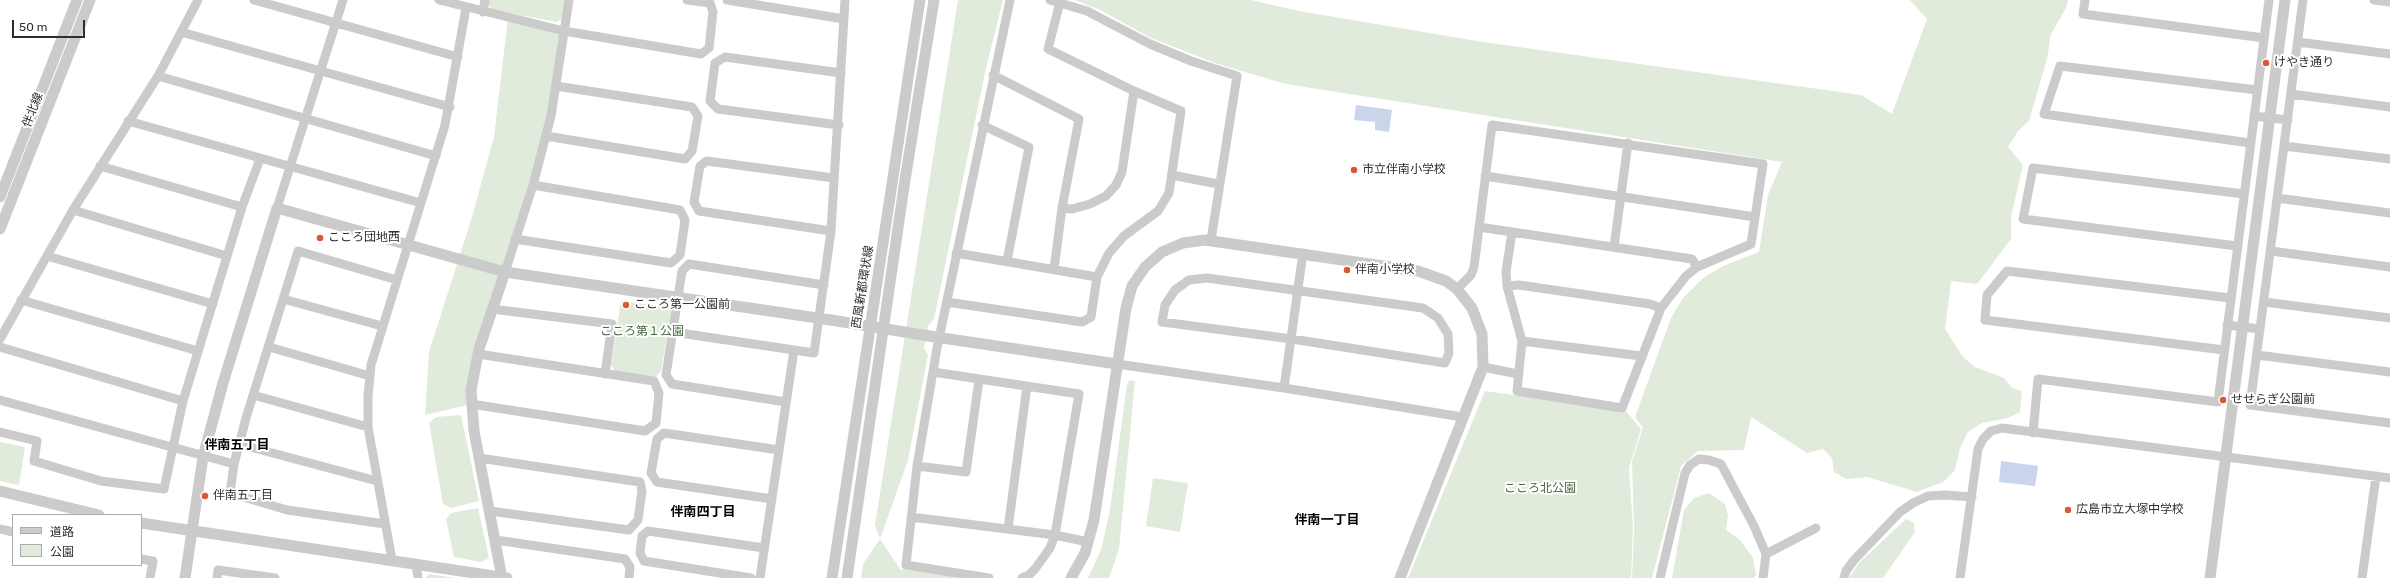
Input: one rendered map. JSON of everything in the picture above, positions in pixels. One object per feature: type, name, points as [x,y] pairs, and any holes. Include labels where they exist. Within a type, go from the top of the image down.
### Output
[{"type":"street","name":"伴北線","points":[[0,197],[77,0]]},
{"type":"street","name":"伴北線","points":[[0,229],[90,0]]},
{"type":"street","points":[[0,339],[73,210],[128,121],[158,76],[198,0]]},
{"type":"street","points":[[254,0],[458,57]]},
{"type":"street","points":[[186,578],[203,457],[223,383],[343,0]]},
{"type":"street","points":[[439,0],[466,8],[564,31],[701,54],[709,48],[713,12],[710,3],[687,0]]},
{"type":"street","points":[[483,12],[485,0]]},
{"type":"street","points":[[142,523],[504,578],[490,511],[471,404],[473,376],[492,309],[533,185],[546,136],[556,86],[569,0]]},
{"type":"street","points":[[727,0],[844,19]]},
{"type":"street","points":[[673,332],[814,353],[825,319],[824,285],[831,231],[845,0]]},
{"type":"street","name":"西風新都環状線","points":[[832,578],[920,0]]},
{"type":"street","points":[[847,578],[904,188],[934,0]]},
{"type":"street","points":[[989,578],[906,565],[917,466],[933,372],[934,337],[947,302],[982,125],[1010,0]]},
{"type":"street","points":[[1050,0],[1087,11],[1150,44],[1191,61],[1237,76],[1218,184],[1211,240]]},
{"type":"street","points":[[2085,0],[2083,14],[2264,38]]},
{"type":"street","points":[[2033,432],[2038,379],[2218,402],[2269,0]]},
{"type":"street","points":[[2210,578],[2244,327],[2285,0]]},
{"type":"street","points":[[2303,0],[2250,405],[2390,423]]},
{"type":"street","points":[[2374,0],[2390,2]]},
{"type":"street","points":[[947,302],[1082,322],[1091,317],[1097,277],[1109,253],[1124,236],[1158,211],[1169,193],[1181,111],[1134,91],[1048,49],[1060,2]]},
{"type":"street","points":[[392,560],[368,427],[370,376],[382,326],[450,107],[466,8]]},
{"type":"street","points":[[181,32],[450,107]]},
{"type":"street","points":[[2298,42],[2390,54]]},
{"type":"street","points":[[838,125],[718,109],[710,101],[715,63],[725,57],[841,73]]},
{"type":"street","points":[[2250,142],[2044,114],[2060,66],[2257,90]]},
{"type":"street","points":[[993,75],[1079,119],[1062,208],[1054,269]]},
{"type":"street","points":[[158,76],[436,156]]},
{"type":"street","points":[[546,136],[685,159],[692,151],[698,116],[692,107],[556,86]]},
{"type":"street","points":[[1062,208],[1072,209],[1090,204],[1106,196],[1116,185],[1122,172],[1134,91]]},
{"type":"street","points":[[2291,94],[2390,106]]},
{"type":"street","points":[[2254,116],[2288,120]]},
{"type":"street","points":[[128,121],[291,168],[421,203]]},
{"type":"street","points":[[982,125],[1029,147],[1007,261]]},
{"type":"street","points":[[1457,290],[1471,275],[1474,267],[1492,125],[1763,164],[1751,244],[1697,266],[1686,276],[1661,308],[1622,408],[1517,391],[1522,341],[1507,286],[1506,272],[1512,232]]},
{"type":"street","points":[[1614,247],[1628,144]]},
{"type":"street","points":[[2284,146],[2390,159]]},
{"type":"street","points":[[0,432],[37,441],[34,460],[101,481],[164,489],[183,400],[242,206],[260,159]]},
{"type":"street","points":[[831,231],[699,211],[694,202],[700,166],[707,161],[834,178]]},
{"type":"street","points":[[100,166],[242,206]]},
{"type":"street","points":[[2237,246],[2023,219],[2033,168],[2244,194]]},
{"type":"street","points":[[1172,175],[1218,184]]},
{"type":"street","points":[[1486,176],[1621,195],[1755,217]]},
{"type":"street","points":[[515,239],[672,263],[680,255],[685,220],[680,210],[533,185]]},
{"type":"street","points":[[2277,198],[2390,213]]},
{"type":"street","points":[[277,208],[505,272],[1284,388],[1462,417]]},
{"type":"street","points":[[73,210],[227,256]]},
{"type":"street","points":[[1480,227],[1692,259],[1697,266]]},
{"type":"street","points":[[1071,578],[1088,542],[1094,520],[1128,297],[1144,267],[1153,259],[1172,247],[1194,240],[1211,240],[1418,271],[1434,275],[1457,290],[1472,308],[1480,327],[1484,346],[1483,367],[1462,417],[1400,578]]},
{"type":"street","points":[[2271,250],[2390,267]]},
{"type":"street","points":[[385,524],[287,510],[230,493],[234,464],[253,394],[298,252],[397,280]]},
{"type":"street","points":[[956,253],[1097,277]]},
{"type":"street","points":[[1284,388],[1292,339],[1302,253]]},
{"type":"street","points":[[47,256],[212,304]]},
{"type":"street","points":[[786,402],[672,384],[666,375],[682,271],[689,264],[824,285]]},
{"type":"street","points":[[2224,350],[1985,320],[1987,295],[2007,271],[2230,298]]},
{"type":"street","points":[[1208,278],[1423,308],[1438,318],[1448,334],[1449,353],[1445,363],[1292,339],[1162,322],[1165,305],[1174,290],[1189,280],[1208,278]]},
{"type":"street","points":[[1507,286],[1527,286],[1650,304],[1661,308]]},
{"type":"street","points":[[283,299],[382,326]]},
{"type":"street","points":[[21,300],[198,351]]},
{"type":"street","points":[[2264,302],[2390,318]]},
{"type":"street","points":[[492,309],[612,324],[605,374]]},
{"type":"street","points":[[2227,325],[2260,329]]},
{"type":"street","points":[[1522,341],[1641,356]]},
{"type":"street","points":[[0,347],[183,400]]},
{"type":"street","points":[[269,347],[370,376]]},
{"type":"street","points":[[760,578],[794,350]]},
{"type":"street","points":[[471,404],[645,431],[656,423],[659,393],[654,381],[478,354]]},
{"type":"street","points":[[2257,355],[2390,372]]},
{"type":"street","points":[[1483,367],[1518,374]]},
{"type":"street","points":[[933,372],[1079,394],[1055,535],[1050,548],[1035,569],[1029,575],[1022,578]]},
{"type":"street","points":[[917,466],[966,472],[979,380]]},
{"type":"street","points":[[1008,529],[1028,386]]},
{"type":"street","points":[[253,394],[368,427]]},
{"type":"street","points":[[0,400],[203,457],[234,464]]},
{"type":"street","points":[[1960,578],[1978,449],[1983,439],[1991,431],[2002,428],[2390,478]]},
{"type":"street","points":[[772,499],[657,482],[651,473],[657,439],[664,433],[779,450]]},
{"type":"street","points":[[239,444],[377,481]]},
{"type":"street","points":[[480,458],[640,482],[642,491],[638,520],[629,530],[490,511]]},
{"type":"street","points":[[1660,578],[1685,473],[1690,464],[1699,459],[1709,460],[1720,464],[1754,526],[1766,554],[1763,578]]},
{"type":"street","points":[[2362,578],[2376,476]]},
{"type":"street","points":[[0,491],[94,514]]},
{"type":"street","points":[[1844,578],[1846,571],[1854,560],[1900,512],[1913,503],[1928,496],[1945,495],[1972,497]]},
{"type":"street","points":[[911,517],[1055,535],[1088,542]]},
{"type":"street","points":[[0,528],[12,532]]},
{"type":"street","points":[[1766,554],[1816,528]]},
{"type":"street","points":[[751,578],[644,561],[640,553],[642,536],[648,531],[764,548]]},
{"type":"street","points":[[496,540],[625,559],[630,567],[629,578]]},
{"type":"street","points":[[142,559],[153,561],[150,578]]},
{"type":"street","points":[[416,564],[418,578]]},
{"type":"street","points":[[217,578],[218,570],[275,578]]},
{"type":"green space","points":[[489,0],[565,0],[563,18],[557,22],[493,10],[488,5]]},
{"type":"green space","points":[[958,0],[1003,0],[986,68],[934,319],[928,326],[924,348],[928,355],[908,460],[880,539],[875,525]]},
{"type":"green space","points":[[1075,0],[1251,0],[1299,11],[1483,42],[1861,95],[1892,114],[1927,19],[1910,0],[2068,0],[2066,8],[2051,34],[2047,59],[2029,121],[2018,131],[2008,147],[2023,165],[2011,217],[2011,239],[1977,284],[1951,281],[1945,329],[1963,357],[1975,367],[2004,378],[2012,388],[2022,391],[2020,412],[2008,418],[1982,423],[1968,432],[1960,448],[1955,470],[1943,482],[1917,492],[1867,477],[1846,479],[1834,472],[1832,458],[1823,449],[1807,453],[1751,417],[1744,450],[1698,451],[1681,466],[1652,578],[1632,578],[1634,529],[1632,461],[1643,428],[1635,417],[1671,318],[1683,298],[1703,278],[1723,266],[1759,252],[1768,195],[1782,162],[1286,84],[1218,64],[1151,38],[1100,10]]},
{"type":"green space","points":[[508,18],[564,31],[542,152],[479,349],[471,404],[425,415],[429,352],[472,217],[494,137]]},
{"type":"green space","name":"こころ第１公園","points":[[621,301],[652,305],[666,305],[672,309],[661,371],[656,377],[615,371],[611,365]]},
{"type":"green space","points":[[1130,380],[1135,381],[1119,549],[1109,578],[1088,578],[1101,550],[1110,510],[1127,384]]},
{"type":"green space","name":"こころ北公園","points":[[1485,391],[1626,411],[1641,429],[1629,468],[1633,528],[1631,578],[1408,578]]},
{"type":"green space","points":[[461,415],[479,501],[451,508],[443,504],[429,423],[436,417]]},
{"type":"green space","points":[[0,442],[25,447],[19,485],[0,481]]},
{"type":"green space","points":[[1153,478],[1188,483],[1180,532],[1146,526]]},
{"type":"green space","points":[[1709,493],[1725,504],[1728,516],[1726,530],[1740,540],[1753,558],[1756,574],[1754,578],[1672,578],[1684,510],[1694,498]]},
{"type":"green space","points":[[478,508],[489,558],[481,562],[454,557],[446,519],[451,513]]},
{"type":"green space","points":[[1906,519],[1914,523],[1915,532],[1883,578],[1849,578],[1860,562]]},
{"type":"green space","points":[[880,539],[900,569],[966,578],[861,578],[863,564]]},
{"type":"green space","points":[[429,574],[455,578],[425,578]]},
{"type":"water","points":[[1356,105],[1392,110],[1389,132],[1375,130],[1375,122],[1354,120]]},
{"type":"water","points":[[2001,461],[2038,466],[2035,486],[1999,482]]},
{"type":"place","name":"けやき通り","points":[[2266,63]]},
{"type":"place","name":"市立伴南小学校","points":[[1354,170]]},
{"type":"place","name":"こころ団地西","points":[[320,238]]},
{"type":"place","name":"伴南小学校","points":[[1347,270]]},
{"type":"place","name":"こころ第一公園前","points":[[626,305]]},
{"type":"place","name":"せせらぎ公園前","points":[[2223,400]]},
{"type":"place","name":"伴南五丁目","points":[[205,496]]},
{"type":"place","name":"広島市立大塚中学校","points":[[2068,510]]},
{"type":"district","name":"伴南五丁目","points":[[237,445]]},
{"type":"district","name":"伴南四丁目","points":[[703,512]]},
{"type":"district","name":"伴南一丁目","points":[[1327,520]]}]
